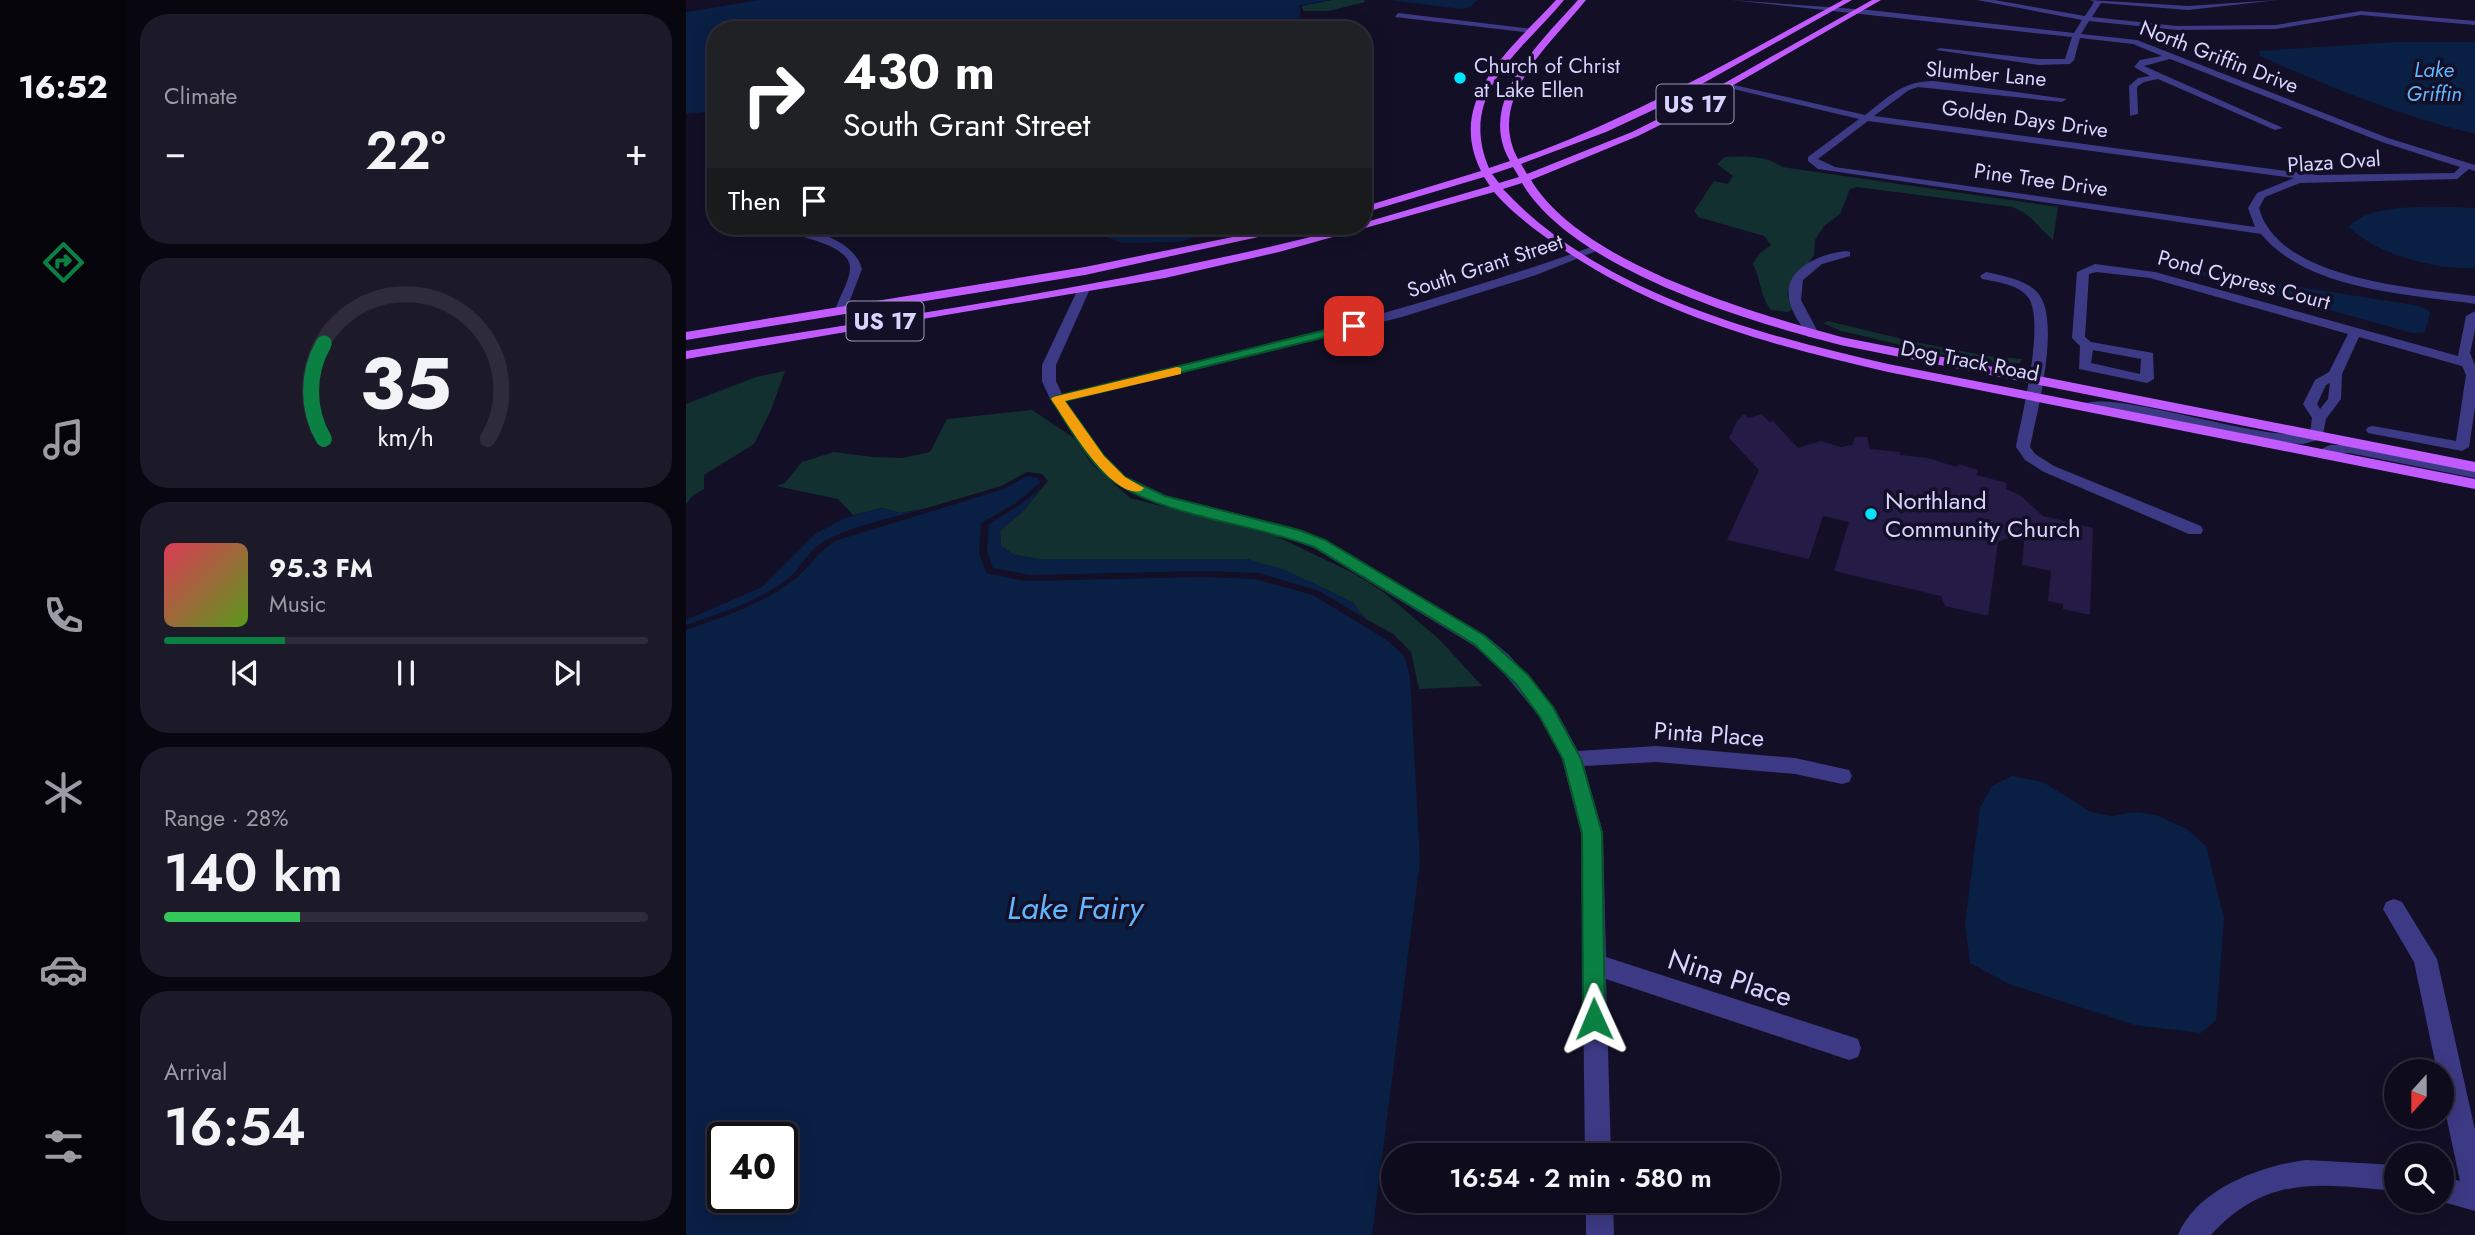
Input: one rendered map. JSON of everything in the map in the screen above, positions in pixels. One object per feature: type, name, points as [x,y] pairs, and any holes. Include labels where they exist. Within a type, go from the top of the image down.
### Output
[{"type":"main road","points":[[1494,189],[1474,140],[1478,104],[1504,60],[1560,0]]},
{"type":"main road","points":[[1557,148],[1514,146],[1503,136],[1503,118],[1508,101],[1536,58],[1582,0]]},
{"type":"main road","name":"US 17","points":[[1372,207],[1514,164],[1640,113],[1848,0]]},
{"type":"main road","name":"US 17","points":[[1372,223],[1523,179],[1663,120],[1877,0]]},
{"type":"main road","points":[[1533,31],[1535,36],[1522,52],[1536,58]]},
{"type":"main road","points":[[1728,85],[1727,78],[1741,66],[1747,55]]},
{"type":"main road","points":[[1663,120],[1699,92],[1699,87],[1693,85]]},
{"type":"main road","name":"Dog Track Road","points":[[1503,136],[1514,164],[1535,196],[1598,248],[1674,285],[1774,323],[2034,388],[2088,406],[2475,484]]},
{"type":"main road","name":"Dog Track Road","points":[[1494,189],[1504,200],[1576,256],[1683,310],[1812,351],[2317,436],[2475,467]]},
{"type":"main road","name":"US 17","points":[[686,336],[1013,283],[1263,235]]},
{"type":"main road","name":"US 17","points":[[686,355],[1084,289],[1275,250],[1329,235]]},
{"type":"main road","points":[[1084,289],[1101,278],[1219,245]]},
{"type":"main road","points":[[865,324],[987,296],[1013,283]]},
{"type":"main road","points":[[705,352],[726,339],[841,310]]},
{"type":"main road","points":[[686,345],[713,331]]},
{"type":"street","name":"North Griffin Drive","points":[[1735,0],[2134,42],[2385,140],[2471,167]]},
{"type":"street","points":[[1981,0],[2086,19],[2149,26],[2231,30],[2299,25],[2361,13],[2475,23]]},
{"type":"street","points":[[1940,50],[2062,63],[2070,60],[2077,34],[2096,0],[2188,8],[2274,0]]},
{"type":"street","points":[[2361,13],[2376,4]]},
{"type":"street","points":[[1398,15],[1533,31]]},
{"type":"street","points":[[2173,56],[2139,64],[2138,67],[2278,128]]},
{"type":"street","points":[[2133,114],[2133,86],[2141,80],[2157,77]]},
{"type":"street","name":"Slumber Lane","points":[[1815,163],[1812,159],[1814,155],[1906,88],[1917,84],[2062,99]]},
{"type":"street","name":"Golden Days Drive","points":[[1728,85],[1866,118],[2320,178]]},
{"type":"street","name":"Pine Tree Drive","points":[[1815,163],[1835,170],[2262,231]]},
{"type":"street","name":"Plaza Oval","points":[[2262,231],[2254,209],[2260,195],[2283,184],[2320,178],[2457,176],[2471,167]]},
{"type":"street","points":[[2262,231],[2297,258],[2339,277],[2475,300]]},
{"type":"street","points":[[807,235],[842,247],[852,254],[856,262],[841,310]]},
{"type":"street","name":"South Grant Street","points":[[1057,399],[1265,350],[1392,316],[1598,248]]},
{"type":"street","points":[[1813,334],[1798,308],[1794,291],[1802,274],[1813,263],[1824,257],[1846,254]]},
{"type":"street","name":"Pond Cypress Court","points":[[2087,345],[2084,366],[2147,379],[2148,356],[2087,345],[2078,338],[2083,272],[2095,268],[2151,275],[2467,363]]},
{"type":"street","points":[[1986,276],[2025,288],[2037,298],[2041,338],[2023,447],[2029,457],[2049,469],[2195,530]]},
{"type":"street","points":[[1084,289],[1049,365],[1049,381],[1057,399],[1100,459],[1120,480],[1161,499],[1294,534],[1320,544],[1479,640],[1522,679],[1547,712],[1572,759],[1592,833],[1598,1143]]},
{"type":"street","points":[[2373,430],[2462,447],[2473,375],[2463,353],[2472,316],[2475,314]]},
{"type":"street","points":[[2088,406],[2131,409],[2279,439],[2303,440],[2317,436],[2319,418],[2310,404],[2320,383],[2335,374],[2355,332]]},
{"type":"street","points":[[2319,418],[2332,407],[2339,389],[2335,374]]},
{"type":"street","points":[[2316,390],[2336,396]]},
{"type":"street","points":[[2320,453],[2330,449],[2350,449],[2475,473]]},
{"type":"street","name":"Pinta Place","points":[[1572,759],[1656,754],[1794,766],[1842,776]]},
{"type":"street","points":[[2393,909],[2425,959],[2475,1189]]},
{"type":"street","name":"Nina Place","points":[[1593,964],[1849,1048]]},
{"type":"street","points":[[2192,1235],[2224,1203],[2267,1180],[2314,1171],[2384,1177]]},
{"type":"street","points":[[2454,1192],[2475,1198]]},
{"type":"street","points":[[1599,1213],[1600,1235]]},
{"type":"green space","points":[[1332,0],[1365,2],[1329,11],[1303,11],[1302,6]]},
{"type":"green space","points":[[1725,157],[1755,157],[1782,167],[2058,207],[2053,240],[2029,217],[2012,207],[1857,187],[1850,189],[1840,214],[1824,226],[1815,240],[1814,256],[1790,285],[1787,295],[1793,309],[1788,312],[1771,310],[1753,264],[1760,253],[1771,245],[1764,236],[1698,217],[1694,211],[1714,181],[1728,184],[1733,176],[1717,164]]},
{"type":"green space","points":[[1828,321],[1915,342],[1987,356],[2022,359],[2020,363],[2000,363],[1955,357],[1841,331],[1823,323]]},
{"type":"green space","points":[[785,371],[771,410],[754,444],[704,475],[704,489],[692,496],[686,505],[686,404],[756,377]]},
{"type":"green space","points":[[1032,410],[1074,438],[1091,463],[1130,498],[1276,536],[1355,574],[1382,591],[1439,639],[1482,686],[1419,689],[1411,652],[1393,634],[1366,619],[1352,602],[1248,559],[1040,559],[1014,555],[1001,546],[1000,531],[1023,511],[1048,481],[1042,474],[1027,472],[1001,486],[927,508],[900,513],[882,508],[853,515],[838,499],[776,486],[785,483],[802,462],[834,452],[902,458],[930,452],[947,419]]},
{"type":"water","points":[[759,0],[1329,0],[1297,6],[1300,8],[1298,21],[707,21],[707,112],[686,114],[686,12]]},
{"type":"water","points":[[1389,0],[1478,0],[1470,7],[1461,9]]},
{"type":"water","name":"Lake Griffin","points":[[2394,42],[2475,42],[2475,134],[2366,100],[2260,56],[2259,51]]},
{"type":"water","points":[[2475,208],[2475,268],[2443,266],[2408,259],[2375,246],[2349,227],[2359,219],[2389,209]]},
{"type":"water","points":[[1107,235],[1201,235],[1180,242],[1123,243]]},
{"type":"water","points":[[2200,273],[2414,305],[2427,309],[2430,313],[2425,332],[2413,333],[2205,276]]},
{"type":"water","name":"Lake Fairy","points":[[1027,476],[1038,478],[1041,482],[1016,503],[981,523],[979,552],[986,573],[1026,581],[1201,577],[1255,579],[1313,595],[1387,640],[1405,657],[1410,678],[1420,861],[1384,1143],[1381,1143],[1381,1165],[1372,1235],[686,1235],[686,630],[770,596],[795,579],[824,549],[838,540],[1004,489]]},
{"type":"water","points":[[1042,487],[1023,511],[1000,531],[1001,546],[1014,555],[1040,559],[1248,559],[1285,570],[1352,602],[1366,619],[1319,591],[1259,573],[1203,571],[1030,575],[993,568],[987,550],[989,524],[1020,505]]},
{"type":"water","points":[[882,508],[900,513],[927,508],[830,538],[814,549],[790,577],[766,593],[740,606],[686,625],[686,620],[762,587],[815,534],[845,518]]},
{"type":"water","points":[[2012,776],[2043,782],[2091,812],[2112,816],[2133,812],[2156,815],[2187,829],[2206,846],[2224,919],[2216,1020],[2201,1033],[2135,1025],[2009,984],[1970,963],[1965,923],[1980,808],[1992,786]]},
{"type":"building","name":"Northland Community Church","points":[[1744,414],[1748,418],[1762,414],[1769,422],[1773,421],[1798,448],[1821,441],[1841,447],[1852,445],[1855,437],[1867,437],[1870,449],[1900,452],[1900,455],[1928,458],[1956,467],[1959,464],[1978,470],[1976,475],[2007,483],[2006,489],[2020,495],[2043,516],[2093,528],[2090,615],[2063,609],[2063,604],[2048,601],[2051,571],[2022,565],[2025,532],[1998,542],[1988,616],[1945,606],[1941,596],[1834,571],[1849,522],[1823,516],[1809,559],[1727,540],[1759,470],[1729,438],[1737,421]]},
{"type":"slow traffic","points":[[1137,488],[1120,480],[1100,459],[1057,399],[1177,371]]},
{"type":"place","name":"Church of Christ at Lake Ellen","points":[[1460,78]]},
{"type":"place","name":"Northland Community Church","points":[[1871,514]]},
{"type":"route","points":[[1354,326],[1057,399],[1100,459],[1120,480],[1161,499],[1294,534],[1320,544],[1479,640],[1522,679],[1547,712],[1572,759],[1592,833],[1594,1019]]}]
